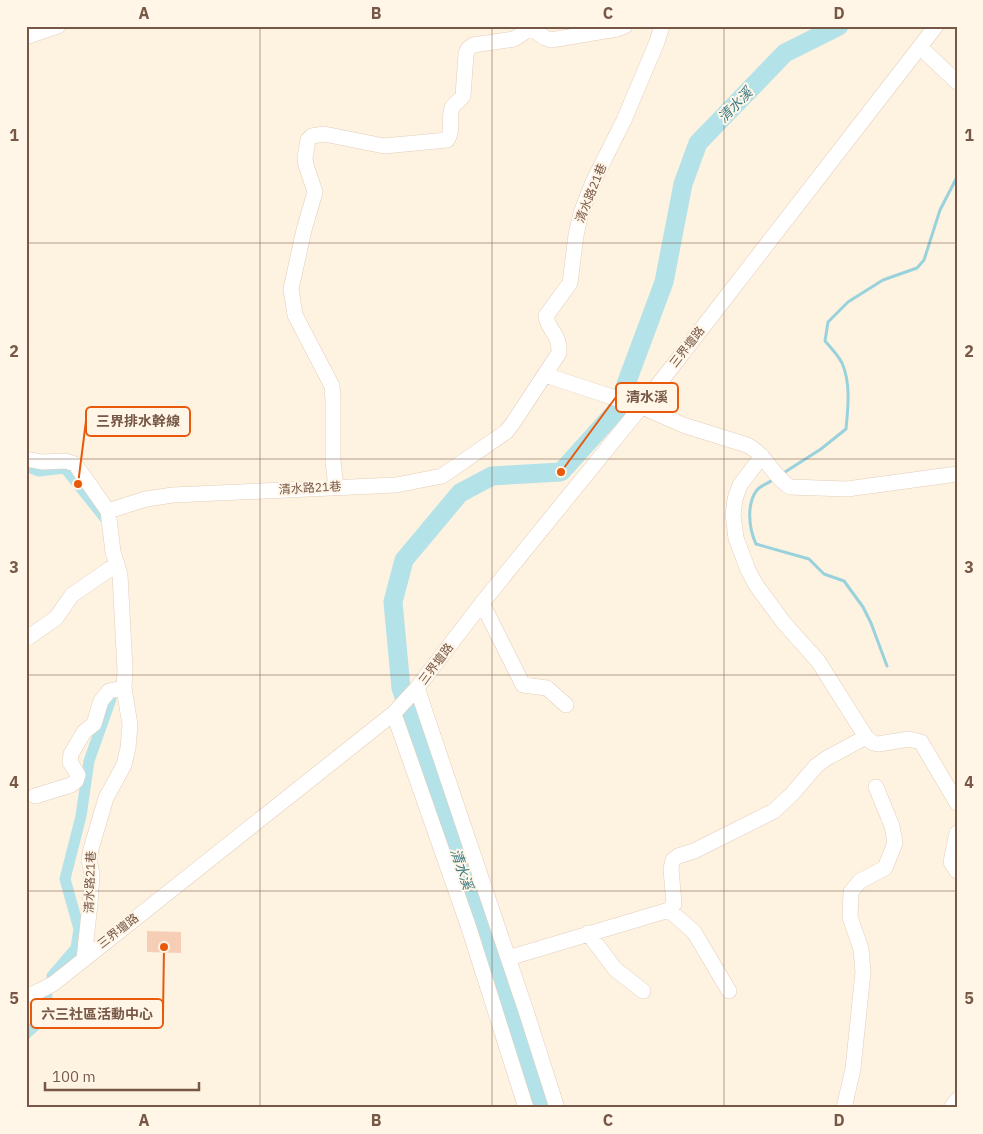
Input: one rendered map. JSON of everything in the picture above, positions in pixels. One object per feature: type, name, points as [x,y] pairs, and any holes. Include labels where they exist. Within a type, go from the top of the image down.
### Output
[{"type":"street","points":[[26,37],[58,26]]},
{"type":"street","points":[[336,487],[333,461],[332,386],[295,315],[292,304],[291,289],[304,230],[316,189],[306,165],[305,158],[308,140],[312,136],[324,134],[384,146],[447,140],[450,136],[451,109],[463,96],[466,54],[473,45],[514,39],[530,27],[551,40],[625,26]]},
{"type":"street","name":"清水路21巷","points":[[84,958],[92,874],[89,860],[90,849],[106,798],[124,765],[130,725],[124,688],[125,661],[120,575],[113,552],[108,511],[146,499],[173,495],[396,485],[442,476],[506,432],[558,353],[559,346],[555,333],[547,322],[548,312],[570,283],[576,235],[581,214],[593,182],[627,112],[662,26]]},
{"type":"street","name":"三界壇路","points":[[26,995],[35,993],[53,984],[394,713],[417,688],[482,603],[641,407],[936,26]]},
{"type":"street","points":[[920,46],[957,82]]},
{"type":"street","points":[[545,375],[641,407],[683,425],[754,448],[782,483],[798,489],[847,490],[957,474]]},
{"type":"street","points":[[762,456],[740,485],[735,499],[733,515],[736,538],[756,585],[784,624],[818,661],[866,738],[878,744],[908,739],[921,742],[957,803]]},
{"type":"street","points":[[26,459],[42,462],[66,461],[75,464],[108,511]]},
{"type":"street","points":[[26,639],[56,618],[72,595],[117,564]]},
{"type":"street","points":[[482,603],[523,685],[547,688],[566,705]]},
{"type":"street","points":[[35,796],[71,786],[76,781],[78,775],[70,762],[71,754],[84,732],[94,724],[101,702],[109,691],[124,688]]},
{"type":"street","points":[[417,688],[557,1108]]},
{"type":"street","points":[[394,713],[471,936],[526,1108]]},
{"type":"street","points":[[508,958],[588,933],[661,914],[669,910],[674,904],[671,868],[673,860],[774,811],[792,794],[816,766],[827,758],[866,738]]},
{"type":"street","points":[[844,1108],[853,1069],[863,972],[861,949],[850,917],[851,892],[860,881],[886,868],[895,843],[892,826],[876,787]]},
{"type":"street","points":[[957,833],[951,862],[957,871]]},
{"type":"street","points":[[669,910],[694,932],[729,991]]},
{"type":"street","points":[[588,933],[616,968],[643,991]]},
{"type":"street","points":[[952,1108],[957,1100]]},
{"type":"building","points":[[147,931],[181,932],[181,953],[147,952]]},
{"type":"waterway","name":"清水溪","points":[[544,1108],[401,688],[393,602],[404,560],[460,493],[492,476],[561,472],[616,411],[664,282],[683,184],[698,143],[785,53],[839,26]]},
{"type":"waterway","points":[[785,472],[821,449],[846,429],[847,379],[842,363],[825,341],[828,322],[848,302],[883,280],[917,268],[924,260],[940,210],[957,177]]},
{"type":"waterway","points":[[26,466],[39,471],[65,468],[104,517]]},
{"type":"waterway","points":[[771,481],[758,489],[751,502],[750,524],[756,544],[809,559],[824,574],[844,581],[863,607],[887,666]]},
{"type":"waterway","points":[[52,976],[76,948],[79,929],[65,879],[81,816],[89,761],[111,699]]},
{"type":"waterway","points":[[26,1034],[46,1016],[47,996]]},
{"type":"place","name":"清水溪","points":[[561,472]]},
{"type":"place","name":"三界排水幹線","points":[[78,484]]},
{"type":"place","name":"六三社區活動中心","points":[[164,947]]}]
